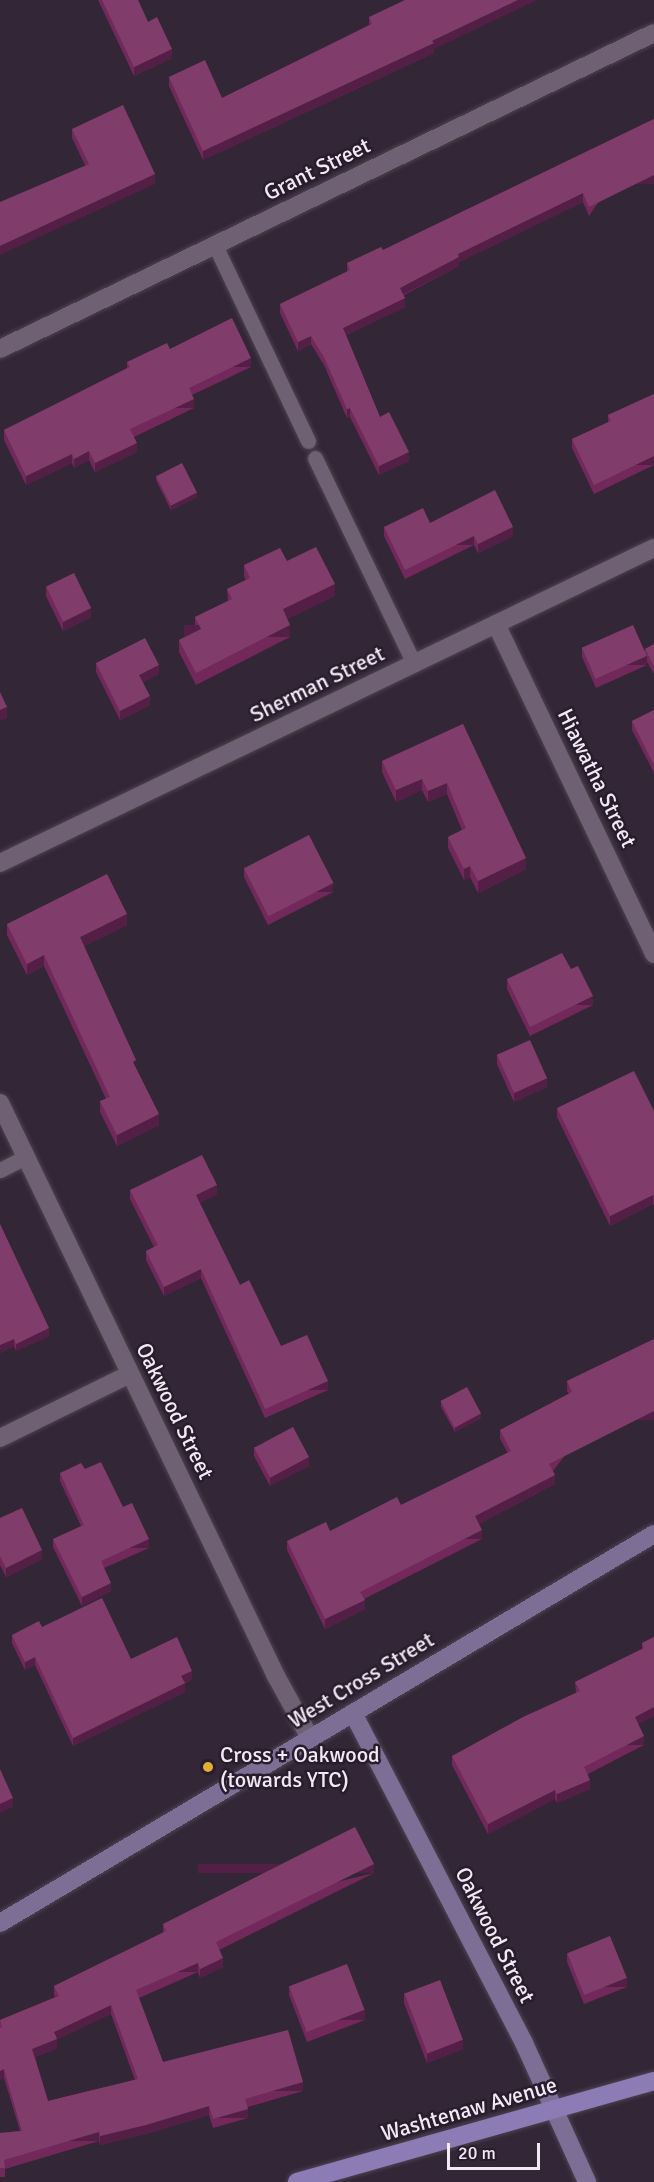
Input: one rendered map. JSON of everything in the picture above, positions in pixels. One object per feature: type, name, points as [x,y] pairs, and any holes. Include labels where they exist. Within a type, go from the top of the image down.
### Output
[{"type":"main road","name":"West Cross Street","points":[[0,1923],[654,1534]]},
{"type":"main road","name":"Oakwood Street","points":[[353,1713],[524,2043],[587,2182]]},
{"type":"main road","name":"Washtenaw Avenue","points":[[297,2182],[654,2081]]},
{"type":"street","name":"Grant Street","points":[[0,350],[654,33]]},
{"type":"street","name":"Sherman Street","points":[[0,863],[654,548]]},
{"type":"street","name":"Hiawatha Street","points":[[496,624],[654,954]]},
{"type":"street","name":"Oakwood Street","points":[[0,1103],[276,1676],[310,1738]]},
{"type":"street","points":[[0,1438],[130,1374]]},
{"type":"lane","points":[[215,245],[308,441]]},
{"type":"lane","points":[[315,458],[414,664]]},
{"type":"lane","points":[[0,1170],[26,1157]]},
{"type":"building","points":[[102,0],[138,0],[148,22],[157,17],[172,49],[134,67]]},
{"type":"building","points":[[405,0],[518,0],[432,41],[434,43],[203,151],[169,77],[205,60],[222,98],[372,24],[369,17]]},
{"type":"building","points":[[123,105],[155,174],[0,246],[0,202],[89,164],[72,129]]},
{"type":"building","points":[[654,119],[654,175],[589,207],[583,193],[458,254],[459,257],[400,288],[405,298],[343,328],[380,417],[389,412],[409,452],[379,466],[350,408],[347,409],[324,357],[311,336],[298,342],[280,304],[350,270],[347,263],[381,247],[383,250]]},
{"type":"building","points":[[232,318],[251,358],[189,388],[194,399],[130,429],[137,443],[95,463],[89,451],[74,459],[72,454],[26,476],[4,430],[130,367],[127,362],[167,343],[170,349]]},
{"type":"building","points":[[654,394],[654,456],[594,485],[572,439],[611,421],[608,415]]},
{"type":"building","points":[[182,463],[197,492],[171,506],[156,476]]},
{"type":"building","points":[[495,490],[513,527],[478,544],[474,536],[405,570],[384,527],[423,508],[430,523]]},
{"type":"building","points":[[316,547],[335,584],[283,609],[290,625],[196,673],[179,640],[201,629],[195,617],[232,599],[227,589],[250,578],[244,565],[280,548],[287,561]]},
{"type":"building","points":[[74,573],[91,608],[63,622],[46,587]]},
{"type":"building","points":[[633,625],[647,656],[596,679],[582,648]]},
{"type":"building","points":[[145,638],[159,665],[139,675],[150,696],[120,711],[96,663]]},
{"type":"building","points":[[654,644],[654,666],[645,649]]},
{"type":"building","points":[[0,692],[7,707],[0,710]]},
{"type":"building","points":[[654,710],[654,765],[632,721]]},
{"type":"building","points":[[463,724],[526,858],[478,881],[470,866],[464,869],[448,837],[466,828],[447,783],[428,791],[422,779],[396,790],[382,761]]},
{"type":"building","points":[[309,835],[334,883],[268,916],[244,868]]},
{"type":"building","points":[[107,874],[127,914],[80,937],[136,1060],[133,1062],[159,1114],[117,1135],[100,1101],[110,1097],[44,955],[27,964],[7,924]]},
{"type":"building","points":[[562,953],[571,969],[578,966],[593,996],[530,1027],[507,979]]},
{"type":"building","points":[[530,1040],[547,1078],[514,1093],[497,1055]]},
{"type":"building","points":[[634,1071],[654,1111],[654,1196],[610,1216],[557,1108]]},
{"type":"building","points":[[202,1155],[217,1185],[196,1195],[240,1285],[249,1280],[281,1346],[307,1335],[328,1381],[265,1409],[201,1269],[164,1287],[146,1251],[158,1245],[130,1190]]},
{"type":"building","points":[[0,1224],[49,1328],[16,1344],[14,1339],[0,1345]]},
{"type":"building","points":[[654,1339],[654,1411],[549,1464],[555,1475],[475,1516],[482,1530],[360,1592],[365,1600],[325,1619],[287,1541],[326,1522],[330,1531],[397,1497],[401,1505],[511,1451],[500,1430],[572,1392],[567,1381]]},
{"type":"building","points":[[467,1387],[481,1413],[455,1428],[441,1401]]},
{"type":"building","points":[[293,1427],[309,1457],[270,1478],[254,1448]]},
{"type":"building","points":[[101,1462],[123,1507],[132,1503],[149,1539],[101,1561],[111,1583],[82,1597],[53,1539],[84,1525],[60,1473],[81,1463],[85,1469]]},
{"type":"building","points":[[22,1508],[42,1550],[6,1568],[0,1556],[0,1518]]},
{"type":"building","points":[[102,1598],[131,1659],[177,1637],[192,1671],[181,1676],[185,1683],[73,1738],[35,1657],[25,1662],[12,1635],[39,1621],[42,1627]]},
{"type":"building","points":[[654,1637],[654,1707],[635,1717],[644,1736],[584,1767],[590,1780],[557,1794],[555,1790],[488,1824],[452,1756],[523,1717],[580,1691],[575,1682],[644,1648],[642,1643]]},
{"type":"building","points":[[0,1769],[13,1798],[0,1804]]},
{"type":"building","points":[[355,1827],[374,1864],[216,1942],[223,1958],[200,1969],[198,1963],[136,1990],[163,2062],[288,2030],[303,2082],[245,2099],[248,2109],[213,2119],[209,2106],[100,2136],[99,2132],[4,2160],[5,2168],[0,2168],[0,2133],[22,2131],[4,2069],[0,2071],[0,2028],[2,2027],[0,2020],[59,1996],[54,1986],[166,1931],[163,1924]],"holes":[[[111,2005],[138,2079],[48,2101],[32,2049],[57,2039],[54,2032]]]},
{"type":"building","points":[[610,1936],[627,1978],[584,1995],[567,1953]]},
{"type":"building","points":[[347,1964],[365,2010],[307,2032],[289,1986]]},
{"type":"building","points":[[440,1980],[463,2040],[427,2053],[405,1994]]},
{"type":"place","name":"Cross + Oakwood (towards YTC)","points":[[208,1767]]}]
